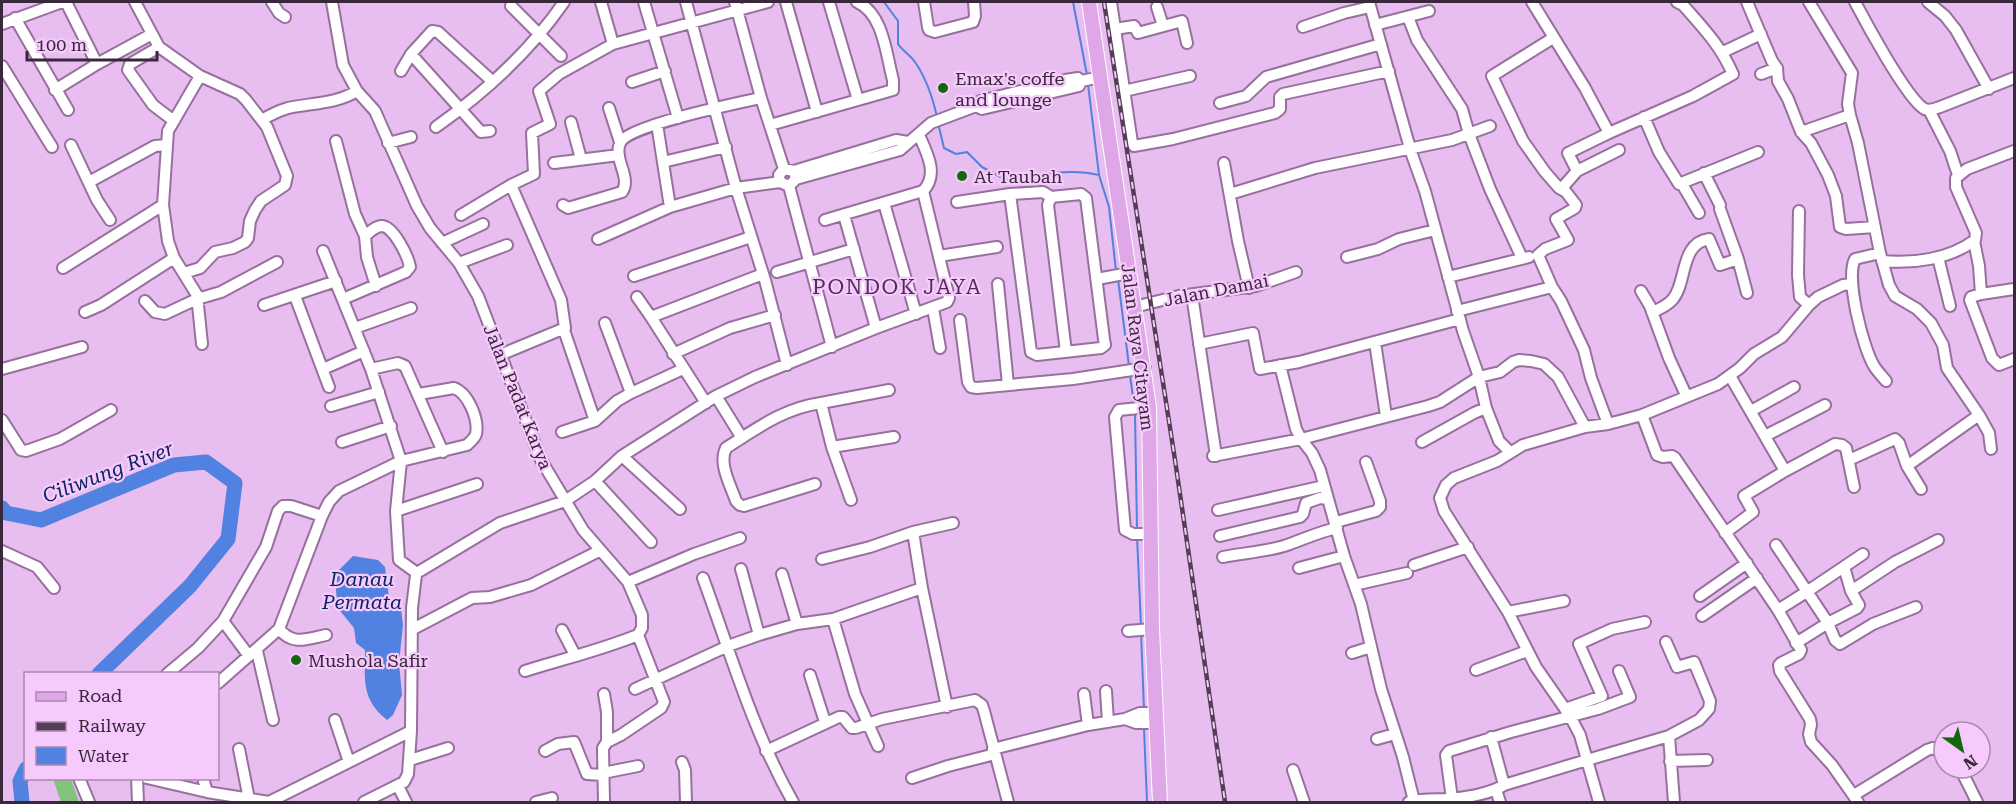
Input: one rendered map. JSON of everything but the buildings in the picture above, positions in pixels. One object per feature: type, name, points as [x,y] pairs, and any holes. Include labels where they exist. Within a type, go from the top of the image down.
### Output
[{"type":"main road","name":"Jalan Raya Citayam","points":[[1089,2],[1090,79],[1125,274],[1134,307],[1144,407],[1140,630],[1148,718],[1160,802]]},
{"type":"street","points":[[2,24],[62,2]]},
{"type":"street","points":[[66,2],[97,64]]},
{"type":"street","points":[[135,2],[159,46],[200,76],[240,93],[267,127],[287,176],[285,185],[261,201],[255,210],[245,242],[233,248],[215,252],[200,268],[184,273]]},
{"type":"street","points":[[282,2],[271,2],[275,9],[285,17]]},
{"type":"street","name":"Jalan Padat Karya","points":[[332,2],[343,65],[357,91],[375,111],[417,206],[430,228],[459,263],[478,296],[541,460],[583,530],[628,582],[642,615],[642,628],[638,635],[664,702],[660,708],[607,742]]},
{"type":"street","points":[[436,127],[461,110],[540,36],[564,2]]},
{"type":"street","points":[[601,2],[613,44]]},
{"type":"street","points":[[644,2],[678,118]]},
{"type":"street","points":[[686,2],[736,188],[775,315],[787,365]]},
{"type":"street","points":[[460,215],[534,174],[532,133],[550,124],[539,91],[559,74],[613,44],[691,22],[737,6],[768,2]]},
{"type":"street","points":[[786,2],[817,112]]},
{"type":"street","points":[[829,2],[858,100]]},
{"type":"street","points":[[770,126],[889,91],[894,86],[878,23],[865,5],[857,2]]},
{"type":"street","points":[[924,2],[928,27],[935,32],[973,22],[974,2]]},
{"type":"street","points":[[1111,2],[1131,143],[1134,146],[1173,139],[1275,113],[1280,109],[1280,97],[1283,94],[1389,71]]},
{"type":"street","points":[[1532,2],[1610,133]]},
{"type":"street","points":[[1576,171],[1568,153],[1693,96],[1734,74],[1723,52],[1683,5],[1677,2]]},
{"type":"street","points":[[1747,2],[1777,68],[1778,81],[1801,132],[1811,143],[1828,175],[1836,196],[1840,227],[1846,229],[1875,227]]},
{"type":"street","points":[[1809,2],[1852,73],[1848,104],[1889,285],[1896,296],[1917,309],[1931,323],[1942,345],[1947,368],[1989,433],[1991,449]]},
{"type":"street","points":[[1855,2],[1907,89],[1924,109],[1929,110],[2014,78]]},
{"type":"street","points":[[1928,2],[1945,16],[1956,30],[1971,53],[1989,89]]},
{"type":"street","points":[[1302,27],[1370,4],[1486,408],[1499,441],[1509,452]]},
{"type":"street","points":[[511,6],[561,56]]},
{"type":"street","points":[[737,6],[761,98],[789,178],[832,347]]},
{"type":"street","points":[[1157,7],[1163,26]]},
{"type":"street","points":[[1376,25],[1429,11]]},
{"type":"street","points":[[1408,17],[1417,40],[1461,109],[1490,189],[1522,258]]},
{"type":"street","points":[[15,18],[68,110]]},
{"type":"street","points":[[1115,28],[1134,26],[1138,33],[1183,21],[1187,43]]},
{"type":"street","points":[[401,71],[411,54],[432,31],[438,32],[492,81]]},
{"type":"street","points":[[55,90],[152,34]]},
{"type":"street","points":[[1723,52],[1761,34]]},
{"type":"street","points":[[1448,277],[1538,255],[1545,249],[1568,240],[1556,219],[1575,208],[1576,205],[1545,172],[1523,141],[1491,75],[1553,38]]},
{"type":"street","points":[[1220,103],[1246,96],[1266,77],[1381,44]]},
{"type":"street","points":[[159,46],[130,64],[128,70],[153,105],[174,121]]},
{"type":"street","points":[[411,54],[481,132],[490,131]]},
{"type":"street","points":[[2,66],[52,147]]},
{"type":"street","points":[[1761,74],[1777,68]]},
{"type":"street","points":[[632,82],[665,71]]},
{"type":"street","points":[[200,76],[168,130],[163,205],[168,241],[174,258],[197,299],[202,344]]},
{"type":"street","points":[[1124,91],[1190,76]]},
{"type":"street","points":[[598,239],[670,207],[736,188],[789,178],[896,140],[908,142],[931,123],[976,106],[980,101],[1065,80],[1090,79]]},
{"type":"street","points":[[261,120],[286,109],[330,102],[357,91]]},
{"type":"street","points":[[620,142],[632,132],[657,124],[761,98]]},
{"type":"street","points":[[563,206],[568,208],[622,192],[625,187],[619,155],[620,142],[609,108]]},
{"type":"street","points":[[1886,381],[1874,366],[1855,305],[1852,284],[1855,260],[1881,257],[1905,261],[1938,257],[1958,250],[1977,237],[1956,187],[1958,175],[1950,151],[1929,110]]},
{"type":"street","points":[[1801,132],[1850,115]]},
{"type":"street","points":[[1644,117],[1672,175],[1679,184],[1683,184],[1699,213]]},
{"type":"street","points":[[572,122],[580,159]]},
{"type":"street","points":[[657,124],[670,207]]},
{"type":"street","points":[[1230,194],[1315,168],[1454,140],[1490,126]]},
{"type":"street","points":[[825,220],[923,191],[931,181],[932,172],[919,135]]},
{"type":"street","points":[[388,143],[411,137]]},
{"type":"street","points":[[336,141],[355,214],[365,236],[367,256],[376,286]]},
{"type":"street","points":[[71,145],[110,220]]},
{"type":"street","points":[[89,182],[155,146],[167,145]]},
{"type":"street","points":[[663,162],[726,147]]},
{"type":"street","points":[[1562,188],[1576,171],[1618,150]]},
{"type":"street","points":[[1958,175],[2014,151]]},
{"type":"street","points":[[1683,184],[1704,173],[1758,152]]},
{"type":"street","points":[[554,163],[619,155]]},
{"type":"street","points":[[1224,163],[1249,288]]},
{"type":"street","points":[[1704,173],[1720,207],[1747,293]]},
{"type":"street","points":[[500,355],[565,328],[561,300],[511,185]]},
{"type":"street","points":[[417,572],[500,523],[565,501],[595,481],[622,456],[716,396],[876,328],[947,302],[949,298],[923,191]]},
{"type":"street","points":[[957,202],[1010,195],[1043,192],[1051,197],[1081,194],[1086,198],[1101,278],[1105,345],[1096,350],[1037,355],[1033,354],[1029,348],[1010,195]]},
{"type":"street","points":[[1051,197],[1048,205],[1066,352]]},
{"type":"street","points":[[884,203],[916,314]]},
{"type":"street","points":[[63,268],[163,205]]},
{"type":"street","points":[[1799,212],[1800,297],[1809,305]]},
{"type":"street","points":[[844,215],[876,328]]},
{"type":"street","points":[[442,243],[483,224]]},
{"type":"street","points":[[343,298],[376,286],[409,270],[409,262],[398,240],[385,226],[374,228],[365,236]]},
{"type":"street","points":[[1347,257],[1378,249],[1399,239],[1436,230]]},
{"type":"street","points":[[634,276],[751,237]]},
{"type":"street","points":[[1653,312],[1664,307],[1673,298],[1688,257],[1696,245],[1703,240],[1709,240],[1714,246],[1720,265],[1738,259]]},
{"type":"street","points":[[1974,241],[1981,294]]},
{"type":"street","points":[[459,263],[507,245]]},
{"type":"street","points":[[939,256],[997,247]]},
{"type":"street","points":[[777,272],[854,249]]},
{"type":"street","points":[[323,251],[371,369],[391,426],[401,461],[396,511],[399,560],[417,572]]},
{"type":"street","points":[[1538,255],[1551,287],[1561,301],[1584,350],[1591,378],[1608,424]]},
{"type":"street","points":[[1938,257],[1950,306]]},
{"type":"street","points":[[85,312],[102,305],[174,258]]},
{"type":"street","points":[[145,301],[160,314],[221,292],[277,262]]},
{"type":"street","name":"Jalan Damai","points":[[1134,307],[1143,303],[1249,288],[1296,272]]},
{"type":"street","points":[[651,317],[763,274]]},
{"type":"street","points":[[1101,278],[1125,274]]},
{"type":"street","points":[[264,305],[336,281]]},
{"type":"street","points":[[998,284],[1008,385]]},
{"type":"street","points":[[1599,802],[1580,735],[1567,712],[1544,681],[1508,612],[1444,511],[1440,498],[1441,493],[1449,481],[1454,478],[1497,461],[1509,452],[1532,442],[1585,427],[1608,424],[1642,415],[1686,395],[1710,388],[1730,376],[1754,354],[1782,337],[1809,305],[1828,291],[1852,284]]},
{"type":"street","points":[[1199,344],[1253,333],[1260,369],[1375,342],[1551,287]]},
{"type":"street","points":[[2014,289],[1981,294],[1971,297],[1970,300],[1992,358],[1999,365],[2014,359]]},
{"type":"street","points":[[1641,291],[1653,312],[1669,358],[1686,395]]},
{"type":"street","points":[[1192,295],[1214,456],[1301,439],[1440,402],[1481,386],[1519,360],[1544,364],[1558,377],[1585,427]]},
{"type":"street","points":[[295,296],[329,387]]},
{"type":"street","points":[[637,297],[706,402]]},
{"type":"street","points":[[355,328],[411,308]]},
{"type":"street","points":[[933,308],[940,348]]},
{"type":"street","points":[[674,354],[730,328],[775,315]]},
{"type":"street","points":[[960,320],[968,382],[971,387],[1073,379],[1140,368]]},
{"type":"street","points":[[605,323],[631,393]]},
{"type":"street","points":[[565,333],[595,421]]},
{"type":"street","points":[[1375,342],[1386,416]]},
{"type":"street","points":[[2,369],[82,347]]},
{"type":"street","points":[[323,369],[364,351]]},
{"type":"street","points":[[371,369],[402,364],[408,370],[443,452]]},
{"type":"street","points":[[1280,365],[1289,408],[1301,439],[1312,453],[1320,470],[1344,556],[1361,604],[1381,689],[1415,801],[1447,799],[1500,788],[1669,736],[1699,720],[1709,709],[1710,701],[1694,662],[1677,667],[1666,642]]},
{"type":"street","points":[[562,432],[595,421],[617,401],[683,369]]},
{"type":"street","points":[[1730,376],[1785,471]]},
{"type":"street","points":[[1751,411],[1794,387]]},
{"type":"street","points":[[219,682],[279,630],[322,516],[329,502],[339,492],[401,461],[467,445],[476,434],[476,425],[470,405],[463,394],[454,388],[419,394]]},
{"type":"street","points":[[815,484],[744,506],[740,505],[736,501],[724,466],[723,457],[726,448],[793,409],[889,390]]},
{"type":"street","points":[[331,406],[379,392]]},
{"type":"street","points":[[716,396],[742,438]]},
{"type":"street","points":[[820,403],[832,447],[851,500]]},
{"type":"street","points":[[1765,436],[1825,405]]},
{"type":"street","points":[[1142,534],[1127,532],[1125,527],[1115,417],[1119,411],[1124,409],[1144,407]]},
{"type":"street","points":[[1422,442],[1486,408]]},
{"type":"street","points":[[2,420],[21,450],[26,451],[60,440],[111,410]]},
{"type":"street","points":[[1642,415],[1657,455],[1675,458],[1778,610],[1800,652],[1781,663],[1780,671],[1810,719],[1811,742],[1832,765],[1856,799],[1926,750],[1932,748]]},
{"type":"street","points":[[1907,466],[1979,415]]},
{"type":"street","points":[[342,442],[391,426]]},
{"type":"street","points":[[832,447],[894,436]]},
{"type":"street","points":[[1849,460],[1895,439],[1907,466],[1921,489]]},
{"type":"street","points":[[1725,533],[1757,510],[1744,496],[1835,444],[1846,448],[1854,487]]},
{"type":"street","points":[[622,456],[680,509]]},
{"type":"street","points":[[1223,557],[1276,548],[1303,540],[1318,532],[1376,511],[1380,507],[1380,501],[1366,462]]},
{"type":"street","points":[[595,481],[651,542]]},
{"type":"street","points":[[396,511],[477,484]]},
{"type":"street","points":[[1218,510],[1324,486]]},
{"type":"street","points":[[1220,536],[1300,516],[1303,514],[1306,502],[1320,498],[1328,499]]},
{"type":"street","points":[[168,672],[198,648],[223,621],[266,547],[278,511],[283,506],[291,506],[322,516]]},
{"type":"street","points":[[822,559],[877,546],[913,532],[953,523]]},
{"type":"street","points":[[913,532],[922,588],[947,707]]},
{"type":"street","points":[[628,582],[694,554],[740,538]]},
{"type":"street","points":[[1851,591],[1895,562],[1938,540]]},
{"type":"street","points":[[1776,545],[1828,623],[1835,640],[1840,644],[1873,624],[1916,607]]},
{"type":"street","points":[[1354,585],[1411,569],[1468,547]]},
{"type":"street","points":[[2,551],[37,567],[54,588]]},
{"type":"street","points":[[413,629],[472,598],[490,597],[531,585],[599,551]]},
{"type":"street","points":[[1778,610],[1863,554]]},
{"type":"street","points":[[1299,568],[1344,556]]},
{"type":"street","points":[[1700,596],[1747,563]]},
{"type":"street","points":[[1796,643],[1857,608],[1858,602],[1851,591],[1844,567]]},
{"type":"street","points":[[741,569],[759,635]]},
{"type":"street","points":[[364,802],[398,786],[407,778],[411,731],[412,608],[417,572]]},
{"type":"street","points":[[782,574],[797,624]]},
{"type":"street","points":[[703,578],[740,686],[766,751],[793,802]]},
{"type":"street","points":[[1702,616],[1757,579]]},
{"type":"street","points":[[635,689],[728,646],[759,635],[797,624],[833,619],[922,588]]},
{"type":"street","points":[[1508,612],[1564,602]]},
{"type":"street","points":[[833,619],[855,694],[878,746]]},
{"type":"street","points":[[223,621],[253,653],[273,720]]},
{"type":"street","points":[[1447,799],[1446,755],[1454,748],[1567,712],[1602,696],[1580,644],[1612,629],[1645,622]]},
{"type":"street","points":[[279,630],[291,639],[301,640],[326,635]]},
{"type":"street","points":[[562,630],[575,655]]},
{"type":"street","points":[[525,671],[613,645],[638,635]]},
{"type":"street","points":[[1352,653],[1371,648]]},
{"type":"street","points":[[1476,670],[1527,651]]},
{"type":"street","points":[[1567,712],[1598,709],[1632,696],[1619,670]]},
{"type":"street","points":[[810,675],[825,722]]},
{"type":"street","points":[[1106,691],[1108,722]]},
{"type":"street","points":[[604,694],[607,742],[602,753],[604,802]]},
{"type":"street","points":[[1084,694],[1088,725]]},
{"type":"street","points":[[766,751],[839,717],[843,717],[852,728],[975,700],[984,711],[1008,802]]},
{"type":"street","points":[[912,778],[1088,725],[1148,718]]},
{"type":"street","points":[[335,720],[349,762]]},
{"type":"street","points":[[159,780],[207,792],[269,802],[411,731]]},
{"type":"street","points":[[1377,739],[1395,734]]},
{"type":"street","points":[[1669,736],[1674,802]]},
{"type":"street","points":[[1491,737],[1500,788],[1500,802]]},
{"type":"street","points":[[545,751],[558,744],[574,742],[587,774],[603,774],[638,766]]},
{"type":"street","points":[[410,760],[448,748]]},
{"type":"street","points":[[239,749],[249,799]]},
{"type":"street","points":[[1670,761],[1707,760]]},
{"type":"street","points":[[682,762],[686,770],[686,802]]},
{"type":"street","points":[[1293,770],[1304,802]]},
{"type":"street","points":[[80,780],[88,802]]},
{"type":"street","points":[[136,780],[138,802]]},
{"type":"street","points":[[204,780],[207,792]]},
{"type":"street","points":[[1966,780],[1977,802]]},
{"type":"street","points":[[398,786],[406,802]]},
{"type":"street","points":[[536,802],[552,798]]},
{"type":"green space","points":[[53,780],[71,780],[79,802],[61,802]]},
{"type":"water","name":"Danau Permata","points":[[353,556],[378,560],[385,567],[389,598],[401,609],[403,625],[399,663],[402,695],[393,715],[387,720],[373,704],[366,688],[365,650],[356,643],[354,628],[337,607],[338,571]]},
{"type":"waterway","points":[[884,2],[898,21],[898,44],[923,75],[937,117]]},
{"type":"waterway","points":[[1073,2],[1087,75]]},
{"type":"waterway","points":[[1088,84],[1099,175],[1109,207],[1116,271]]},
{"type":"waterway","points":[[938,123],[944,148],[956,154],[967,152],[982,167],[1010,182],[1055,173],[1077,172],[1099,175]]},
{"type":"waterway","points":[[1118,279],[1129,366]]},
{"type":"waterway","points":[[1130,375],[1134,405]]},
{"type":"waterway","points":[[1135,413],[1137,530]]},
{"type":"waterway","name":"Ciliwung River","points":[[2,508],[6,513],[41,520],[174,465],[206,462],[235,483],[228,539],[190,586],[101,672]]},
{"type":"waterway","points":[[1137,536],[1141,626]]},
{"type":"waterway","points":[[1141,632],[1144,710]]},
{"type":"waterway","points":[[1144,728],[1147,802]]},
{"type":"waterway","name":"Ciliwung River","points":[[22,802],[20,781],[24,773]]},
{"type":"railway","points":[[1104,2],[1225,802]]},
{"type":"place","name":"Emax's coffe and lounge","points":[[943,88]]},
{"type":"place","name":"At Taubah","points":[[962,176]]},
{"type":"place","name":"Mushola Safir","points":[[296,660]]},
{"type":"district","name":"PONDOK JAYA","points":[[897,287]]}]
